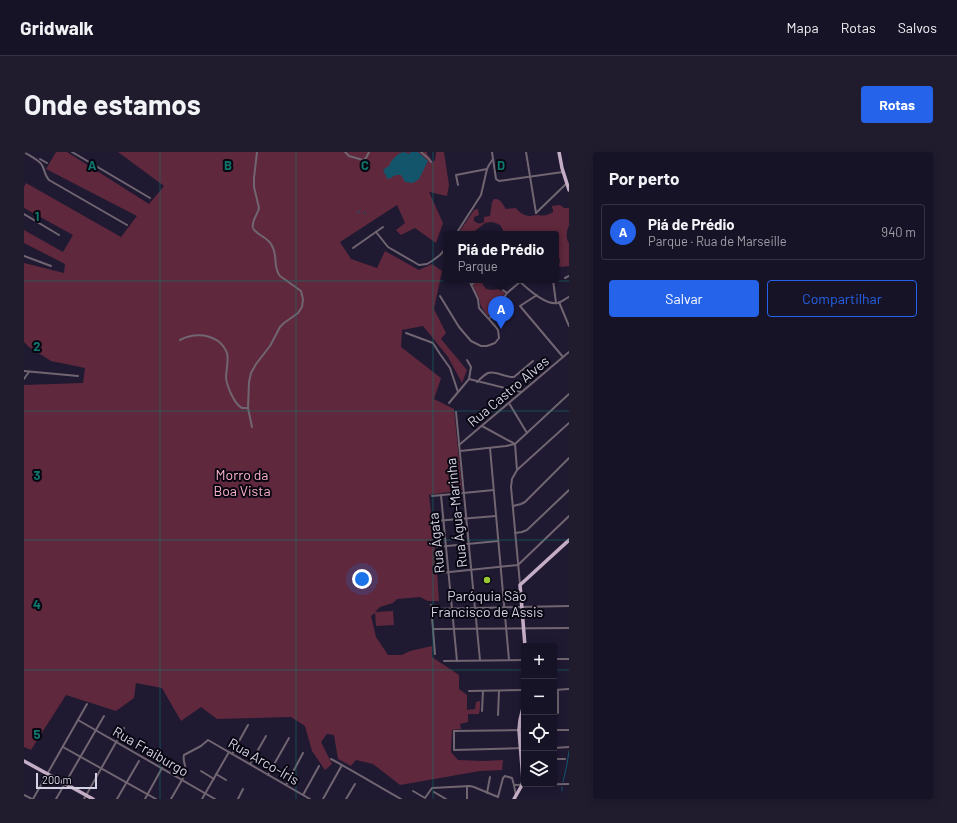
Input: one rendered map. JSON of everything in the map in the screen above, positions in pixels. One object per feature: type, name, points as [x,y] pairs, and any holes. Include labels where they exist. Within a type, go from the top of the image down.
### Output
[{"type":"main road","points":[[559,152],[563,172],[569,190]]},
{"type":"main road","points":[[525,643],[520,585],[568,542]]},
{"type":"main road","points":[[521,742],[519,730],[522,715]]},
{"type":"main road","points":[[24,761],[86,797],[93,799]]},
{"type":"main road","points":[[515,798],[521,787]]},
{"type":"street","points":[[24,152],[47,163]]},
{"type":"street","points":[[72,152],[150,198]]},
{"type":"street","points":[[252,427],[248,408],[248,382],[251,373],[270,346],[280,327],[298,313],[302,307],[303,299],[301,291],[280,276],[276,266],[276,255],[272,245],[267,239],[256,233],[252,226],[253,220],[259,208],[254,187],[256,152]]},
{"type":"street","points":[[345,152],[349,156],[363,160],[369,152]]},
{"type":"street","points":[[422,152],[431,162]]},
{"type":"street","points":[[492,152],[496,179],[501,182],[563,172]]},
{"type":"street","points":[[526,152],[536,213],[568,184]]},
{"type":"street","points":[[458,231],[481,195],[487,169],[493,159]]},
{"type":"street","points":[[41,161],[46,177],[49,180],[127,225]]},
{"type":"street","points":[[458,185],[456,175],[487,169]]},
{"type":"street","points":[[24,214],[60,235]]},
{"type":"street","points":[[353,248],[383,227]]},
{"type":"street","points":[[376,232],[388,247],[419,265],[427,264],[437,258],[443,251]]},
{"type":"street","points":[[24,256],[51,266]]},
{"type":"street","points":[[565,278],[569,276]]},
{"type":"street","points":[[440,296],[459,327],[471,341],[481,346],[493,344],[498,340],[498,330],[479,308],[478,298],[471,285],[474,283]]},
{"type":"street","points":[[489,319],[506,293],[519,283]]},
{"type":"street","points":[[521,283],[544,300],[556,303],[569,297]]},
{"type":"street","points":[[553,283],[556,303]]},
{"type":"street","points":[[500,288],[506,293]]},
{"type":"street","points":[[537,295],[520,306],[563,357]]},
{"type":"street","points":[[559,302],[569,326]]},
{"type":"street","points":[[406,333],[433,343],[450,368],[458,392]]},
{"type":"street","points":[[180,340],[186,337],[206,336],[214,338],[222,344],[227,353],[226,377],[233,398],[242,408],[248,408]]},
{"type":"street","name":"Rua Castro Alves","points":[[459,445],[569,352]]},
{"type":"street","points":[[449,402],[469,380],[471,367],[467,360]]},
{"type":"street","points":[[477,382],[490,373],[514,377],[533,361]]},
{"type":"street","points":[[24,371],[78,376]]},
{"type":"street","points":[[24,379],[29,371]]},
{"type":"street","points":[[469,380],[521,392]]},
{"type":"street","points":[[460,451],[509,446],[515,444],[569,394]]},
{"type":"street","points":[[509,403],[527,433]]},
{"type":"street","name":"Rua Água-Marinha","points":[[456,412],[480,660]]},
{"type":"street","points":[[520,585],[511,483],[517,470],[569,423]]},
{"type":"street","points":[[482,426],[515,444]]},
{"type":"street","points":[[515,444],[517,470]]},
{"type":"street","points":[[490,448],[509,660]]},
{"type":"street","points":[[513,506],[524,502],[569,458]]},
{"type":"street","points":[[432,496],[494,490]]},
{"type":"street","points":[[515,533],[524,531],[528,528],[569,490]]},
{"type":"street","name":"Rua Ágata","points":[[441,495],[457,661]]},
{"type":"street","points":[[435,521],[496,516]]},
{"type":"street","points":[[440,573],[518,565],[569,516]]},
{"type":"street","points":[[437,547],[498,541]]},
{"type":"street","points":[[431,605],[435,654]]},
{"type":"street","points":[[431,609],[569,606]]},
{"type":"street","points":[[433,629],[569,628]]},
{"type":"street","points":[[557,660],[569,659]]},
{"type":"street","points":[[444,661],[521,660]]},
{"type":"street","points":[[558,713],[558,690],[569,689]]},
{"type":"street","points":[[469,691],[521,690]]},
{"type":"street","points":[[482,711],[483,691]]},
{"type":"street","points":[[498,714],[499,691]]},
{"type":"street","points":[[24,795],[32,799],[48,774],[87,704]]},
{"type":"street","points":[[56,799],[104,716]]},
{"type":"street","name":"Rua Fraiburgo","points":[[78,720],[215,799]]},
{"type":"street","points":[[232,754],[248,725]]},
{"type":"street","points":[[86,797],[124,728]]},
{"type":"street","points":[[519,730],[454,731],[454,750],[521,748]]},
{"type":"street","points":[[557,730],[569,730]]},
{"type":"street","points":[[250,764],[266,736]]},
{"type":"street","points":[[268,775],[289,738]]},
{"type":"street","name":"Rua Arco-Íris","points":[[182,780],[187,771],[183,759],[184,755],[202,746],[208,740],[310,799]]},
{"type":"street","points":[[63,747],[156,799]]},
{"type":"street","points":[[557,748],[569,747]]},
{"type":"street","points":[[202,799],[228,752]]},
{"type":"street","points":[[286,785],[304,753]]},
{"type":"street","points":[[331,759],[401,799]]},
{"type":"street","points":[[557,759],[565,759]]},
{"type":"street","points":[[118,799],[139,761]]},
{"type":"street","points":[[323,799],[342,765]]},
{"type":"street","points":[[303,795],[319,766]]},
{"type":"street","points":[[144,799],[162,768]]},
{"type":"street","points":[[201,771],[214,779]]},
{"type":"street","points":[[216,774],[226,780]]},
{"type":"street","points":[[487,793],[490,777]]},
{"type":"street","points":[[413,791],[425,798],[432,788],[467,786],[474,787],[498,797],[504,777],[512,778],[515,798]]},
{"type":"street","points":[[171,799],[182,780]]},
{"type":"street","points":[[346,799],[355,784]]},
{"type":"street","points":[[557,784],[569,784]]},
{"type":"street","points":[[514,785],[521,785]]},
{"type":"street","points":[[467,786],[467,799]]},
{"type":"street","points":[[238,799],[243,789]]},
{"type":"street","points":[[434,792],[446,799]]},
{"type":"green space","name":"Morro da Boa Vista","points":[[56,152],[67,152],[149,204],[164,186],[118,152],[427,152],[433,162],[435,160],[436,152],[444,152],[449,185],[447,196],[429,192],[443,223],[436,243],[415,228],[401,235],[396,230],[405,223],[397,205],[340,242],[351,259],[377,268],[385,251],[419,270],[432,264],[442,271],[434,309],[446,333],[441,339],[467,370],[462,383],[448,357],[423,326],[402,330],[401,347],[441,378],[434,399],[454,409],[462,490],[429,495],[436,556],[439,601],[428,601],[420,597],[397,599],[393,603],[380,607],[375,612],[393,611],[394,625],[376,626],[375,613],[371,616],[376,637],[388,655],[402,655],[410,651],[432,646],[432,657],[459,675],[459,689],[467,695],[467,710],[475,709],[476,702],[480,701],[480,708],[479,714],[468,714],[468,722],[460,724],[461,729],[452,730],[451,752],[458,760],[503,760],[502,770],[480,771],[400,785],[373,764],[356,760],[351,766],[338,759],[334,735],[327,734],[321,742],[332,764],[325,770],[312,751],[305,726],[291,717],[217,719],[201,707],[181,721],[162,688],[136,683],[134,698],[116,711],[66,695],[31,750],[24,747],[24,385],[83,383],[85,368],[51,361],[29,347],[24,342],[24,263],[64,273],[65,264],[24,243],[24,230],[63,252],[73,235],[24,208],[24,187],[26,183],[121,237],[137,216],[46,169]]},
{"type":"green space","points":[[496,199],[503,204],[506,209],[516,208],[522,214],[528,216],[547,215],[553,212],[552,206],[560,205],[564,208],[569,208],[567,240],[569,243],[569,266],[559,266],[559,231],[503,231],[500,225],[491,222],[485,223],[475,231],[460,231],[474,210],[478,209],[479,215],[474,217],[474,221],[476,223],[484,222],[484,217],[490,216],[492,202]]},
{"type":"green space","points":[[475,283],[482,283],[486,289],[500,289],[505,293],[489,316],[481,306],[473,285]]},
{"type":"water","points":[[404,152],[409,154],[411,152],[418,152],[428,161],[419,179],[413,183],[405,182],[401,175],[396,175],[388,180],[383,170],[390,165],[396,156]]},
{"type":"waterway","points":[[563,782],[569,751]]},
{"type":"place","name":"Piá de Prédio","points":[[501,329]]},
{"type":"place","name":"Paróquia São Francisco de Assis","points":[[487,580]]}]
